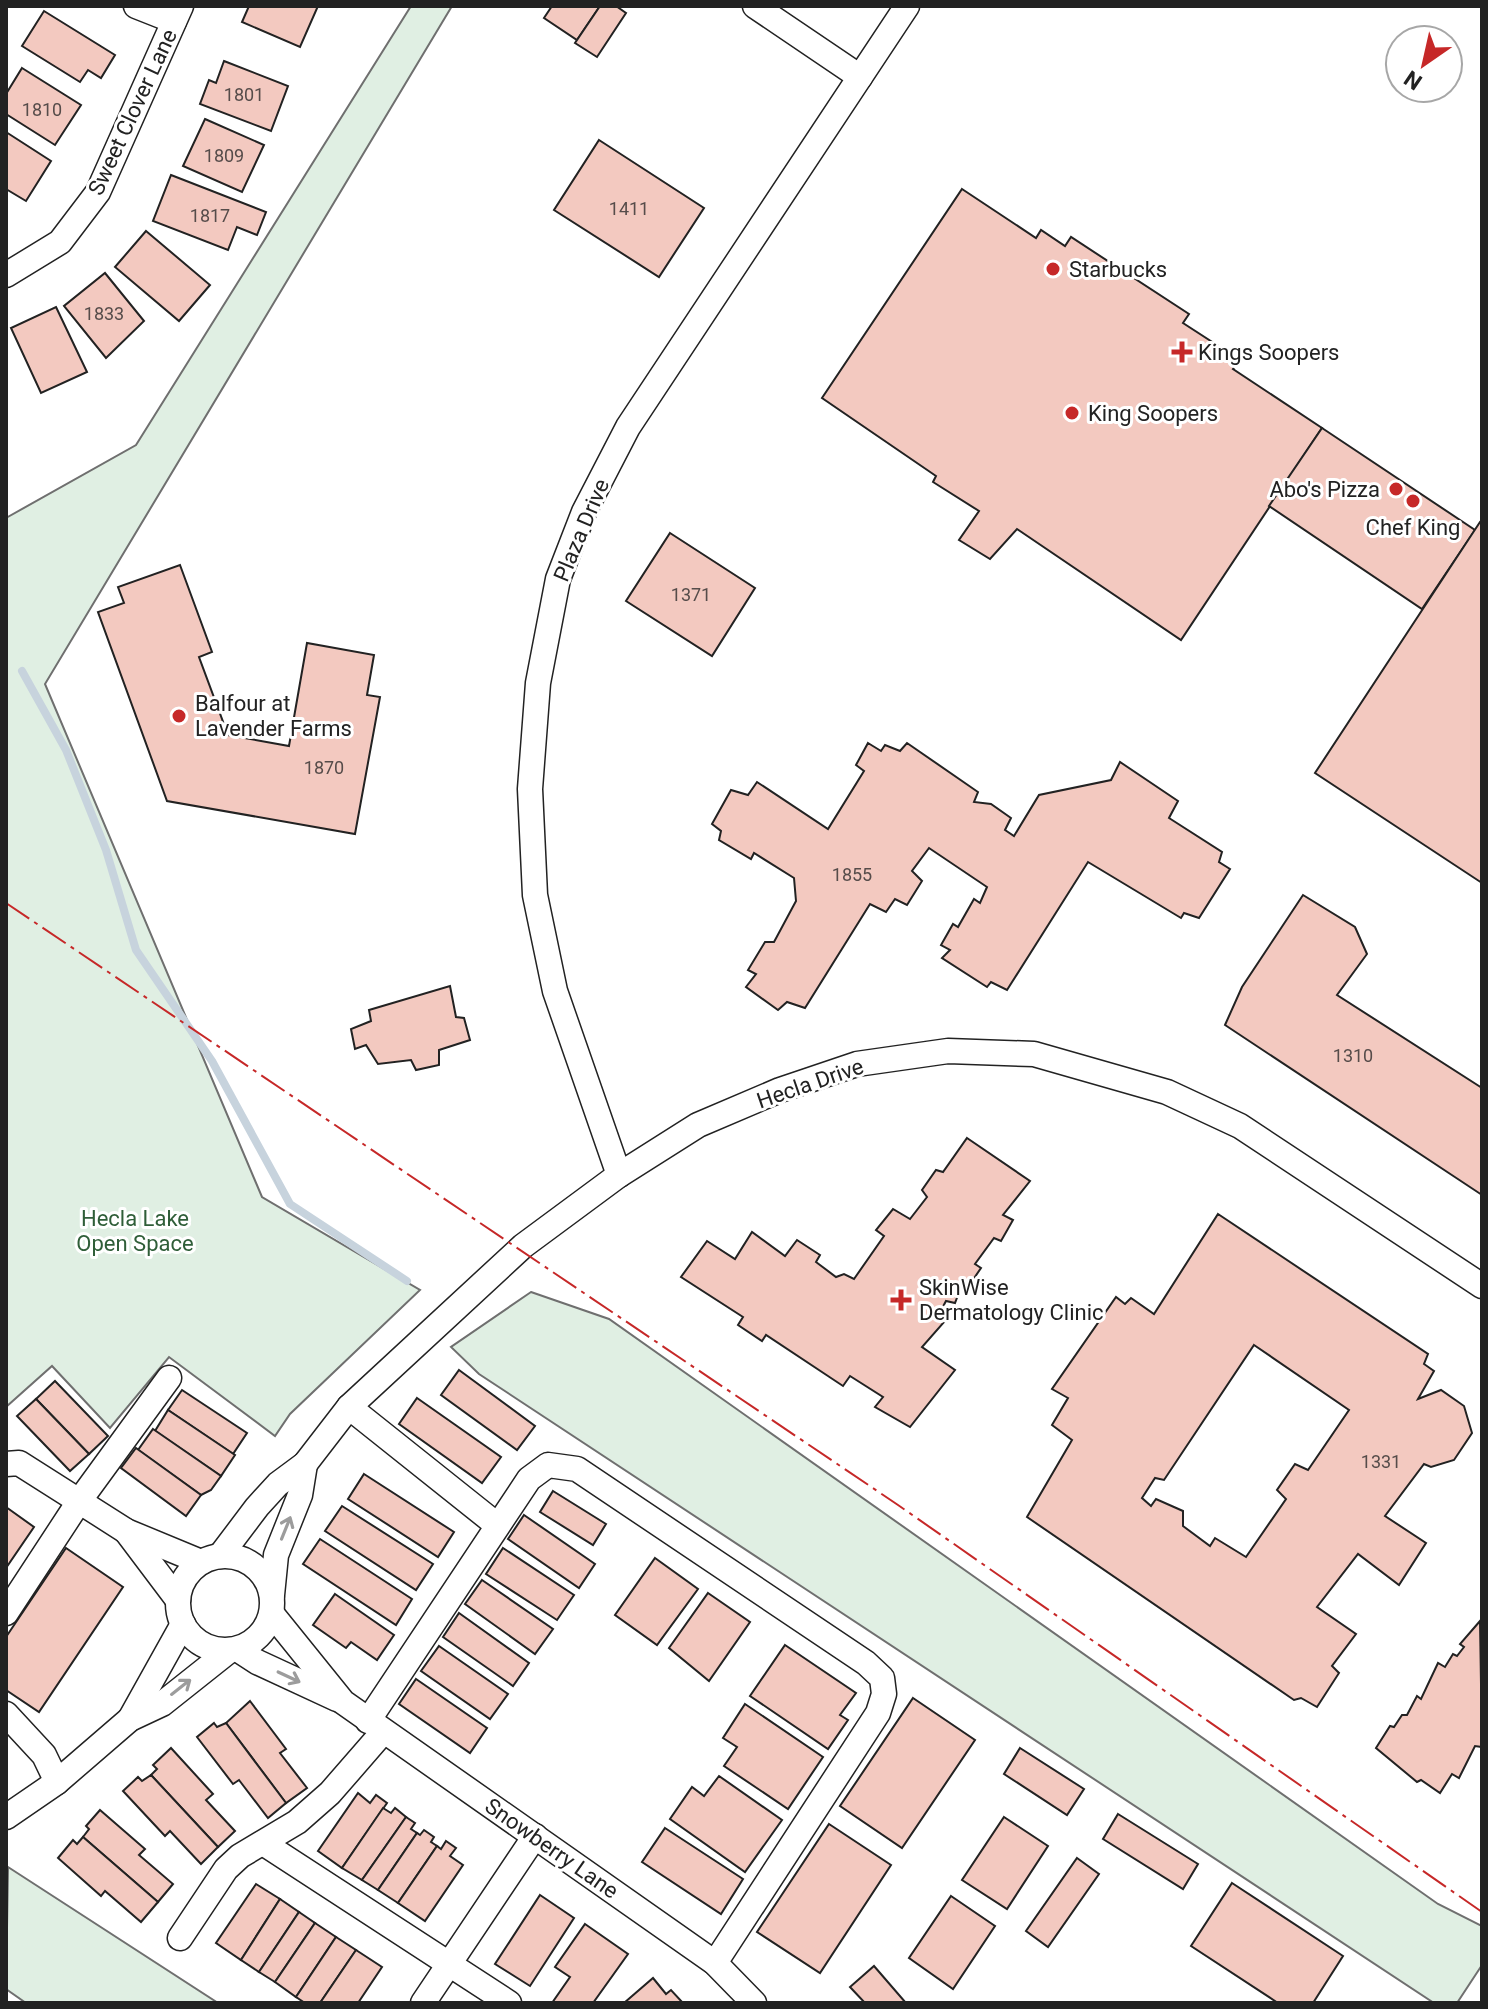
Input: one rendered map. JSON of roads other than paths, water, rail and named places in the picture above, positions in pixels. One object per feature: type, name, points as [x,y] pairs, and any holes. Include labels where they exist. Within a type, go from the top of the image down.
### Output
[{"type":"street","points":[[136,6],[178,13]]},
{"type":"street","points":[[755,6],[860,77]]},
{"type":"street","name":"Plaza Drive","points":[[619,1175],[555,991],[535,895],[530,789],[535,713],[558,579],[584,512],[628,427],[907,6]]},
{"type":"street","name":"Sweet Clover Lane","points":[[6,275],[60,242],[98,192],[178,13]]},
{"type":"street","name":"Hecla Drive","points":[[211,1559],[278,1484],[305,1464],[349,1407],[488,1275],[619,1175],[698,1125],[780,1090],[857,1064],[948,1051],[1034,1054],[1167,1092],[1240,1126],[1482,1286]]},
{"type":"street","points":[[6,1613],[80,1500],[169,1378]]},
{"type":"street","points":[[349,1407],[497,1525]]},
{"type":"street","points":[[6,1464],[19,1463],[126,1531],[211,1559],[238,1558],[254,1565],[266,1578],[272,1604],[265,1630],[253,1642],[234,1650],[162,1704],[130,1719],[57,1782],[6,1817]]},
{"type":"street","name":"Hecla Drive","points":[[272,1604],[276,1555],[300,1495],[305,1464]]},
{"type":"street","points":[[180,1938],[226,1869],[297,1822],[330,1793],[376,1726],[497,1525],[537,1470],[561,1464],[577,1469],[866,1663],[882,1678],[884,1694],[868,1732],[715,1963]]},
{"type":"street","points":[[126,1531],[202,1644],[234,1650]]},
{"type":"street","points":[[130,1719],[180,1612],[181,1585],[211,1559]]},
{"type":"street","name":"Snowberry Lane","points":[[272,1604],[343,1702]]},
{"type":"street","name":"Snowberry Lane","points":[[234,1650],[343,1702],[715,1963],[754,2003]]},
{"type":"street","points":[[6,1714],[44,1755],[57,1782]]},
{"type":"street","points":[[423,2003],[535,1836]]},
{"type":"street","points":[[263,1843],[447,1966],[509,2003]]},
{"type":"waterway","points":[[22,671],[66,750],[106,850],[136,950],[212,1061],[290,1204],[407,1281]]},
{"type":"place","name":"Starbucks","points":[[1053,269]]},
{"type":"place","name":"Kings Soopers","points":[[1182,352]]},
{"type":"place","name":"King Soopers","points":[[1072,413]]},
{"type":"place","name":"Abo's Pizza","points":[[1396,489]]},
{"type":"place","name":"Chef King","points":[[1413,501]]},
{"type":"place","name":"Balfour at Lavender Farms","points":[[179,716]]},
{"type":"place","name":"SkinWise Dermatology Clinic","points":[[901,1300]]},
{"type":"park label","name":"Hecla Lake Open Space","points":[[135,1230]]}]
